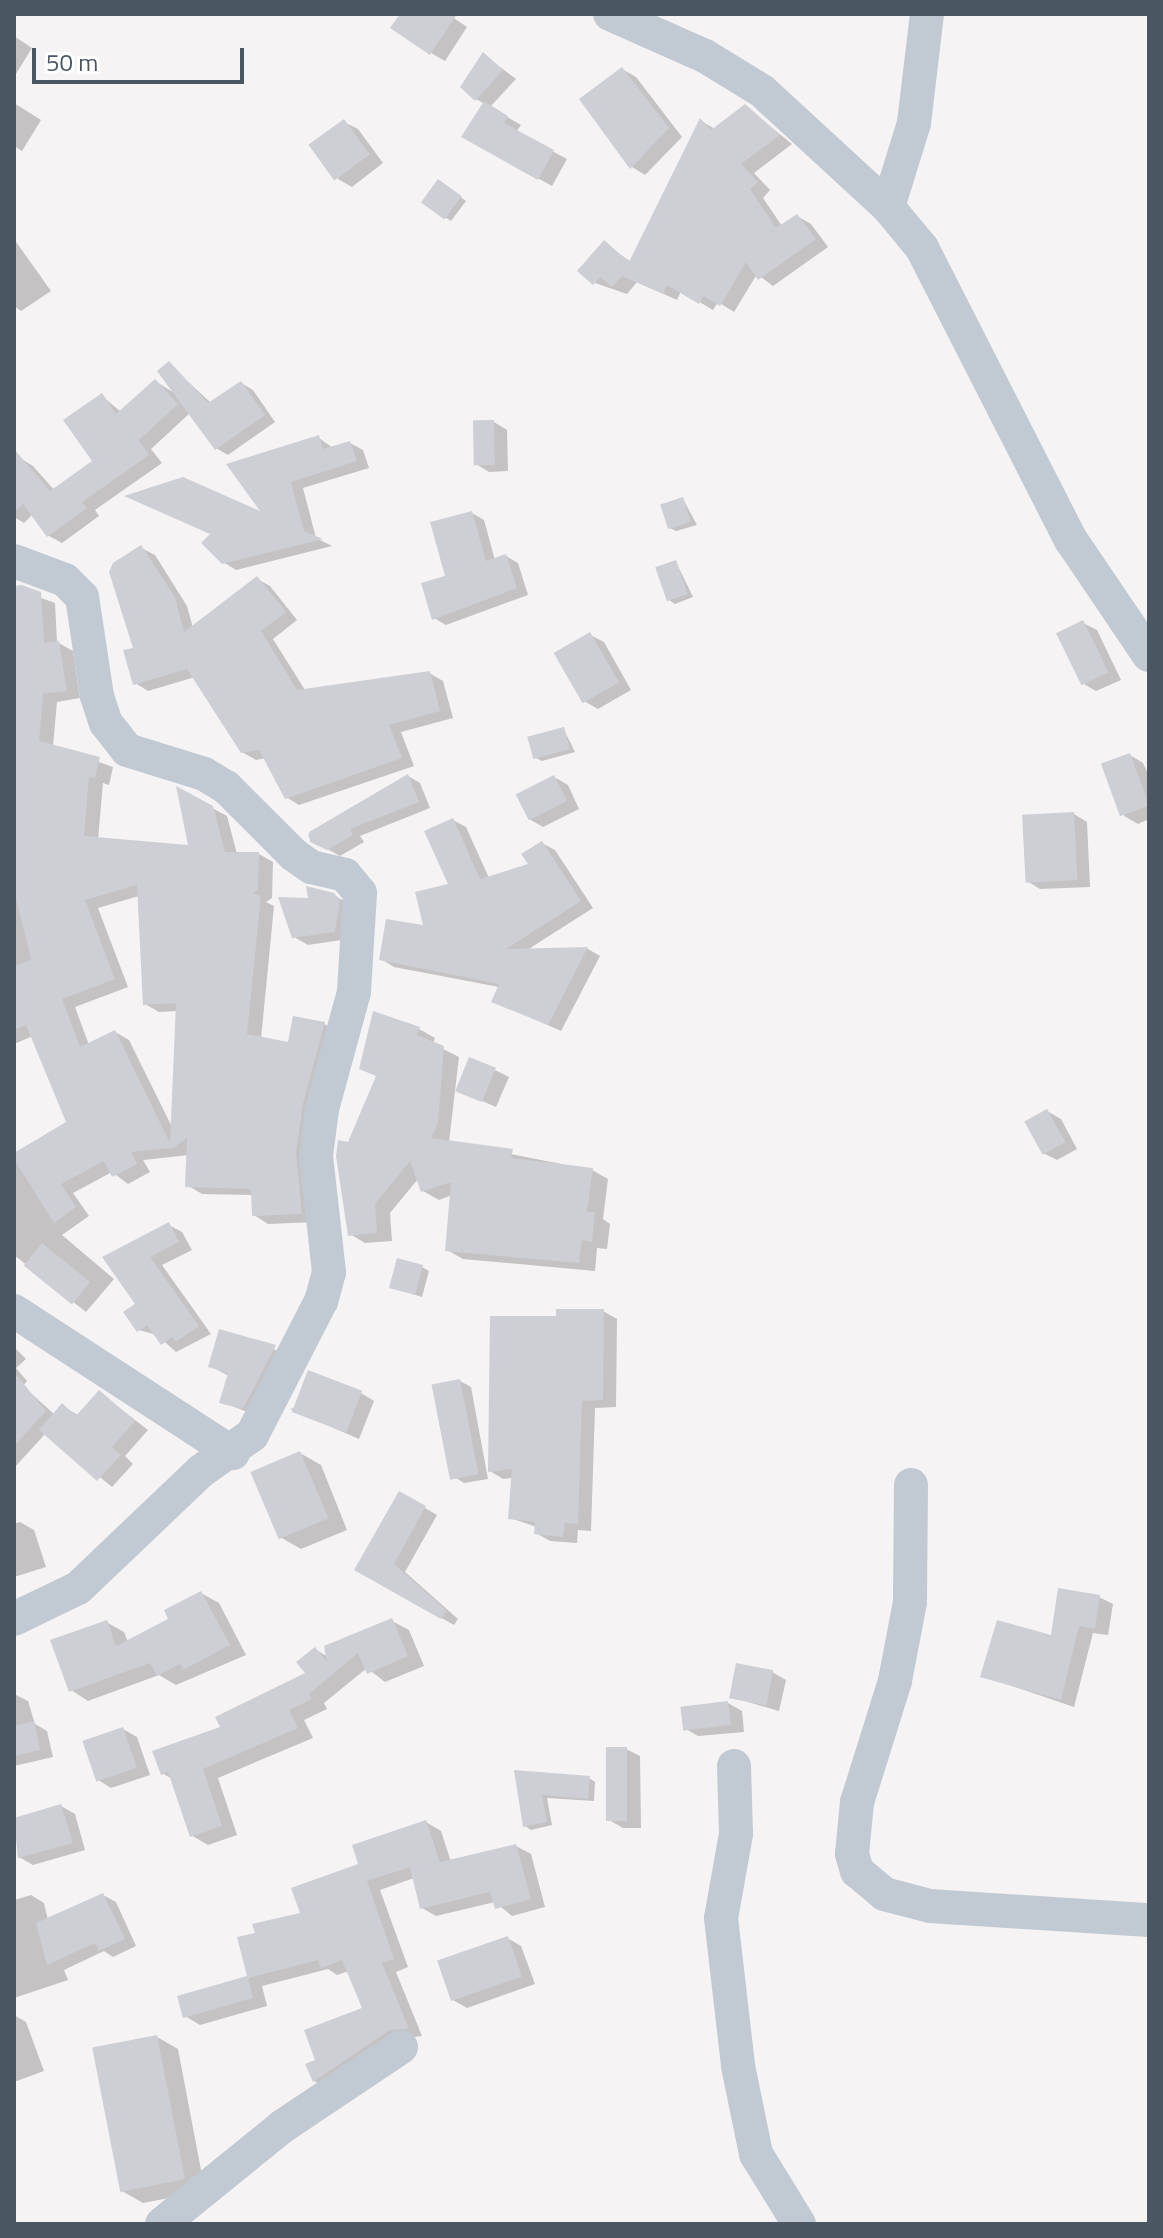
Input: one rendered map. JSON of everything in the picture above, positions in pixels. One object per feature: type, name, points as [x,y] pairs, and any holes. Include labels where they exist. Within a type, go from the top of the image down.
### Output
[{"type":"street","points":[[610,14],[705,56],[762,91],[888,207],[922,248],[1071,540],[1149,655]]},
{"type":"street","points":[[888,207],[914,123],[927,14]]},
{"type":"street","points":[[14,561],[65,580],[82,597],[97,696],[106,723],[127,750],[204,774],[226,787],[294,855],[311,867],[345,875],[360,893],[354,992],[322,1109],[316,1156],[329,1272],[321,1301],[252,1435],[233,1453],[201,1471],[78,1588],[14,1619]]},
{"type":"street","points":[[14,1311],[233,1453]]},
{"type":"street","points":[[911,1485],[910,1602],[895,1681],[857,1802],[852,1854],[857,1871],[884,1894],[930,1906],[1149,1920]]},
{"type":"street","points":[[734,1766],[736,1834],[721,1918],[736,2054],[756,2154],[799,2224]]},
{"type":"street","points":[[162,2224],[283,2126],[401,2047]]},
{"type":"building","points":[[400,14],[457,14],[430,55],[390,28]]},
{"type":"building","points":[[483,52],[503,70],[475,101],[460,87]]},
{"type":"building","points":[[622,67],[669,128],[630,169],[579,99]]},
{"type":"building","points":[[484,101],[508,116],[504,123],[554,150],[538,180],[461,137]]},
{"type":"building","points":[[745,104],[780,135],[741,164],[758,182],[750,189],[776,228],[797,214],[816,239],[758,280],[746,262],[720,306],[704,296],[699,304],[667,285],[663,294],[622,276],[612,287],[600,277],[593,285],[577,271],[604,240],[629,262],[700,118],[711,130]]},
{"type":"building","points":[[344,119],[370,155],[334,180],[308,145]]},
{"type":"building","points":[[438,179],[461,196],[444,220],[421,202]]},
{"type":"building","points":[[169,361],[208,403],[241,381],[265,415],[215,450],[157,371]]},
{"type":"building","points":[[155,379],[178,404],[139,440],[149,455],[82,502],[87,508],[47,537],[23,504],[14,512],[14,449],[50,491],[92,461],[63,420],[102,393],[116,414]]},
{"type":"building","points":[[473,420],[494,420],[495,465],[474,465]]},
{"type":"building","points":[[319,435],[323,449],[350,441],[357,461],[291,482],[304,531],[323,539],[222,564],[201,543],[210,534],[124,496],[183,477],[260,511],[226,464]]},
{"type":"building","points":[[683,497],[691,522],[668,529],[660,504]]},
{"type":"building","points":[[472,511],[486,561],[506,554],[517,588],[432,620],[421,583],[445,576],[430,522]]},
{"type":"building","points":[[141,545],[175,597],[184,632],[257,576],[286,612],[261,631],[297,690],[430,671],[440,711],[389,725],[402,758],[285,799],[259,750],[241,753],[187,669],[133,685],[123,650],[133,648],[109,572],[113,563]]},
{"type":"building","points":[[676,560],[688,594],[667,601],[655,567]]},
{"type":"building","points":[[22,585],[41,592],[44,643],[59,641],[67,691],[43,694],[39,741],[100,757],[95,778],[89,777],[84,836],[188,845],[176,786],[213,806],[225,852],[259,852],[258,890],[253,893],[261,896],[247,1034],[288,1042],[293,1016],[325,1022],[303,1104],[296,1153],[302,1214],[252,1216],[251,1189],[185,1187],[187,1138],[173,1148],[131,1152],[137,1164],[112,1177],[104,1161],[61,1184],[76,1207],[54,1223],[14,1159],[14,1153],[66,1122],[26,1025],[14,1030],[14,967],[31,959],[14,891],[14,586]],"holes":[[[137,885],[143,1005],[176,1003],[170,1143],[115,1030],[80,1047],[62,999],[115,979],[85,900]]]},
{"type":"building","points":[[1083,620],[1108,672],[1081,685],[1056,633]]},
{"type":"building","points":[[590,632],[619,682],[583,703],[554,653]]},
{"type":"building","points":[[564,727],[570,749],[533,759],[527,737]]},
{"type":"building","points":[[1130,753],[1149,806],[1120,816],[1101,764]]},
{"type":"building","points":[[408,774],[419,802],[350,829],[353,835],[327,850],[310,842],[309,832]]},
{"type":"building","points":[[554,775],[567,801],[529,820],[516,795]]},
{"type":"building","points":[[1074,812],[1078,880],[1026,883],[1022,815]]},
{"type":"building","points":[[453,818],[480,879],[528,864],[521,854],[542,841],[581,901],[506,949],[588,947],[548,1025],[491,1002],[499,984],[379,960],[386,919],[423,925],[415,892],[448,884],[424,831]]},
{"type":"building","points":[[306,886],[334,893],[340,900],[335,932],[292,938],[278,897],[308,898]]},
{"type":"building","points":[[373,1011],[420,1027],[417,1035],[444,1046],[438,1123],[431,1138],[513,1149],[511,1158],[593,1168],[587,1212],[595,1212],[592,1242],[582,1240],[579,1263],[445,1251],[451,1182],[421,1192],[410,1161],[375,1204],[377,1233],[348,1236],[336,1156],[338,1140],[348,1142],[376,1076],[359,1069]]},
{"type":"building","points":[[469,1057],[496,1068],[482,1102],[455,1091]]},
{"type":"building","points":[[1047,1109],[1065,1142],[1043,1155],[1024,1122]]},
{"type":"building","points":[[169,1222],[179,1242],[150,1257],[199,1326],[176,1342],[172,1337],[161,1345],[147,1325],[137,1332],[123,1312],[135,1304],[102,1257]]},
{"type":"building","points":[[42,1243],[90,1282],[72,1305],[24,1266]]},
{"type":"building","points":[[397,1258],[423,1265],[415,1295],[389,1288]]},
{"type":"building","points":[[556,1309],[604,1309],[603,1400],[582,1401],[578,1524],[565,1523],[563,1537],[534,1534],[535,1522],[508,1519],[512,1469],[488,1472],[490,1316],[556,1316]]},
{"type":"building","points":[[219,1329],[276,1345],[243,1409],[219,1403],[228,1373],[208,1367]]},
{"type":"building","points":[[308,1370],[362,1391],[346,1433],[292,1412]]},
{"type":"building","points":[[14,1372],[46,1411],[14,1446]]},
{"type":"building","points":[[460,1379],[479,1474],[450,1480],[432,1385]]},
{"type":"building","points":[[99,1390],[135,1421],[112,1447],[121,1455],[97,1481],[39,1430],[62,1403],[76,1416]]},
{"type":"building","points":[[300,1451],[329,1518],[279,1539],[250,1472]]},
{"type":"building","points":[[399,1491],[426,1506],[394,1564],[447,1611],[441,1619],[354,1570]]},
{"type":"building","points":[[1058,1588],[1100,1595],[1095,1629],[1079,1626],[1061,1700],[980,1677],[997,1620],[1051,1635]]},
{"type":"building","points":[[201,1591],[230,1645],[183,1670],[180,1664],[157,1676],[150,1663],[69,1692],[50,1640],[107,1620],[116,1646],[168,1619],[164,1610]]},
{"type":"building","points":[[392,1618],[408,1656],[367,1674],[358,1653],[309,1694],[312,1699],[289,1710],[298,1728],[203,1769],[222,1826],[190,1837],[168,1772],[161,1775],[152,1751],[220,1727],[215,1717],[305,1673],[296,1662],[315,1647],[327,1662],[324,1646]]},
{"type":"building","points":[[736,1663],[773,1670],[766,1706],[729,1698]]},
{"type":"building","points":[[728,1701],[731,1725],[683,1731],[680,1707]]},
{"type":"building","points":[[34,1721],[40,1750],[14,1756],[14,1726]]},
{"type":"building","points":[[123,1727],[137,1768],[96,1782],[82,1741]]},
{"type":"building","points":[[606,1747],[627,1747],[627,1821],[606,1821]]},
{"type":"building","points":[[514,1770],[590,1776],[588,1799],[542,1795],[547,1822],[523,1827]]},
{"type":"building","points":[[61,1804],[73,1843],[18,1858],[14,1818]]},
{"type":"building","points":[[426,1820],[440,1862],[516,1844],[531,1899],[495,1909],[490,1892],[420,1909],[410,1867],[367,1881],[394,1959],[382,1963],[409,2029],[390,2030],[313,2082],[305,2064],[315,2060],[304,2030],[362,2008],[342,1960],[321,1968],[318,1960],[248,1978],[253,1998],[183,2018],[177,1996],[247,1976],[237,1937],[255,1933],[252,1924],[300,1913],[291,1888],[358,1864],[352,1845]]},
{"type":"building","points":[[103,1893],[125,1939],[99,1951],[95,1943],[47,1965],[36,1923]]},
{"type":"building","points":[[508,1936],[522,1977],[451,2001],[437,1960]]},
{"type":"building","points":[[157,2035],[185,2179],[120,2192],[92,2048]]}]
